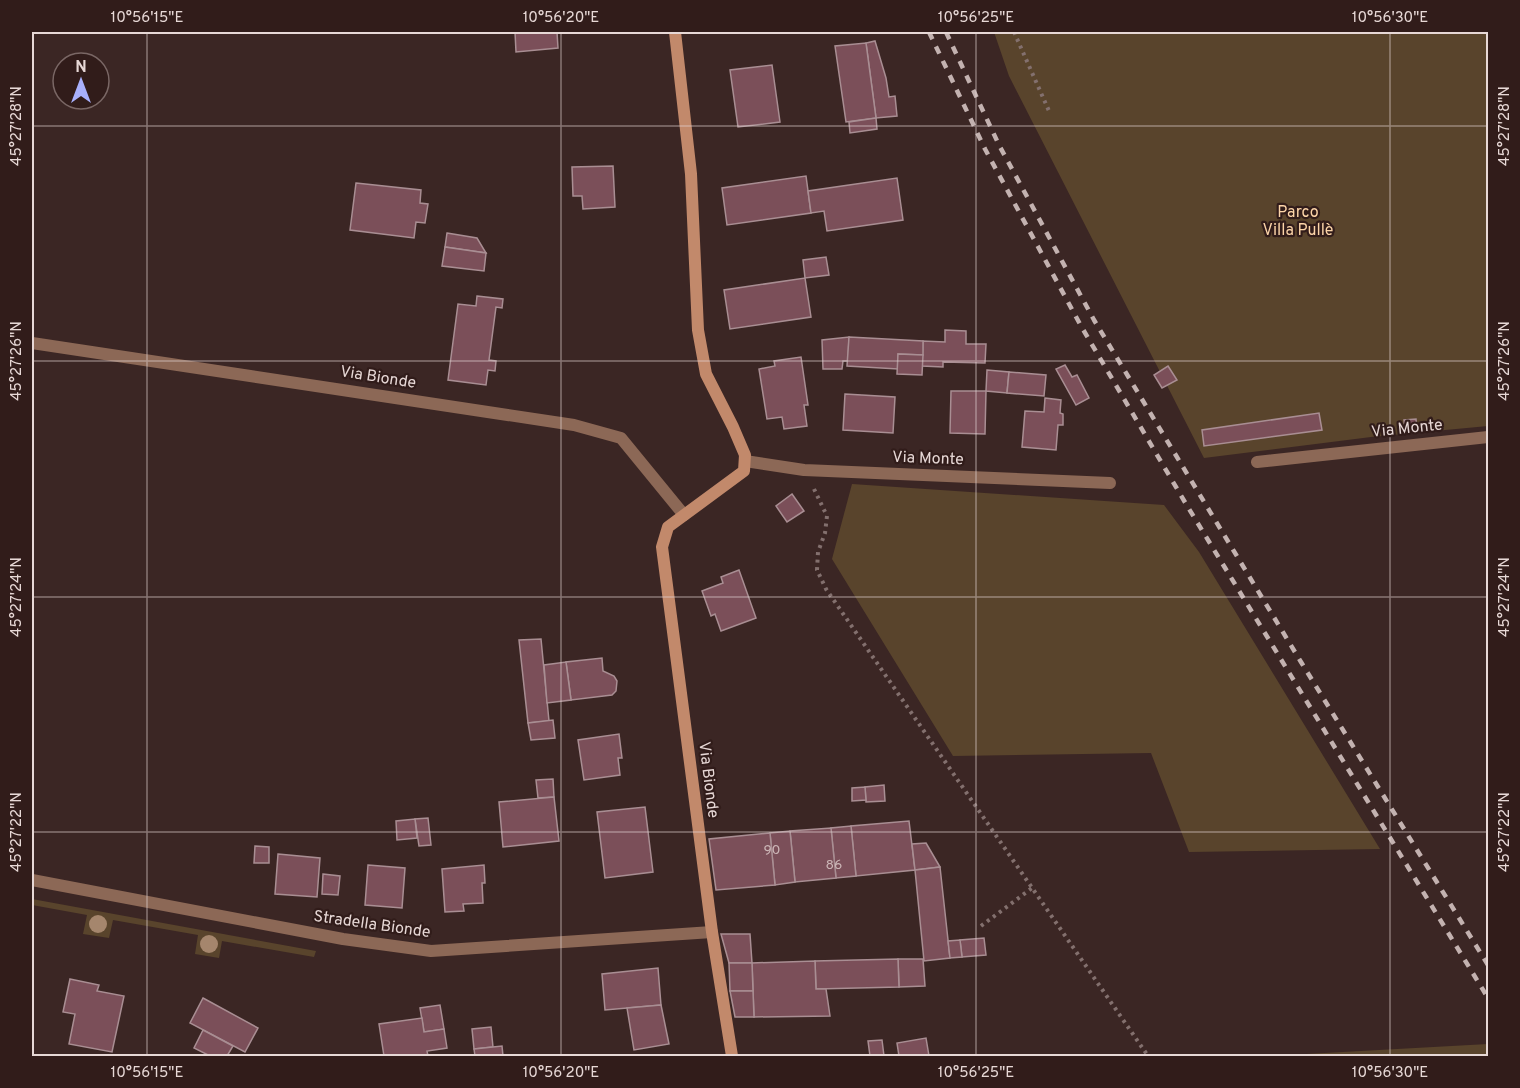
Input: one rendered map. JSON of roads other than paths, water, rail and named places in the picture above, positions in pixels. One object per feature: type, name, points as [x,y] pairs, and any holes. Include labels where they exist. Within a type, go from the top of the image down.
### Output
[{"type":"street","points":[[675,32],[691,174],[700,341],[706,374],[733,427],[745,456],[745,466]]},
{"type":"street","name":"Via Bionde","points":[[32,343],[574,424],[621,438],[684,515]]},
{"type":"street","name":"Via Monte","points":[[1257,462],[1488,437]]},
{"type":"street","name":"Via Monte","points":[[745,466],[1110,483]]},
{"type":"street","name":"Via Bionde","points":[[732,1056],[712,932],[662,548],[668,527],[745,466]]},
{"type":"street","name":"Stradella Bionde","points":[[32,880],[343,939],[431,951],[712,932]]},
{"type":"railway","points":[[929,32],[985,149],[1081,326],[1186,504],[1488,998]]},
{"type":"railway","points":[[946,32],[999,145],[1094,320],[1488,965]]},
{"type":"park label","name":"Parco Villa Pullè","points":[[1298,222]]}]
